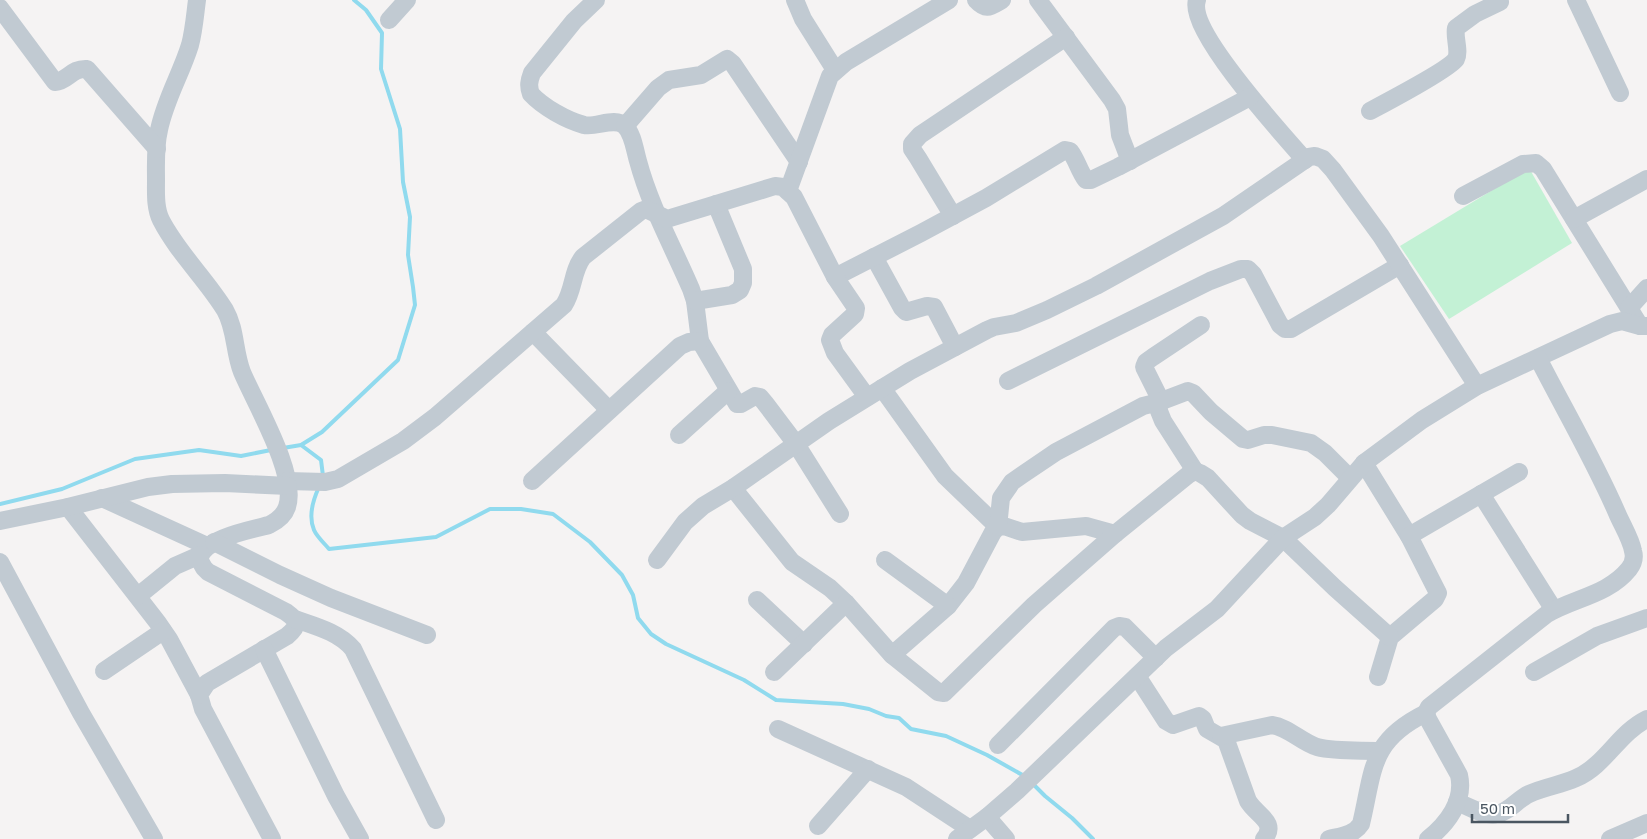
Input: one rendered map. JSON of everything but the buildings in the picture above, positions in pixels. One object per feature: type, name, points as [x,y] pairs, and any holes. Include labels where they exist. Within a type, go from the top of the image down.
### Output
[{"type":"street","points":[[138,596],[175,566],[207,548],[269,525],[283,514],[287,507],[287,479],[272,438],[242,371],[232,328],[225,311],[160,219],[156,205],[159,131],[167,101],[190,43],[197,0]]},
{"type":"street","points":[[389,20],[407,0]]},
{"type":"street","points":[[596,0],[574,21],[532,73],[529,89],[535,98],[560,114],[584,125],[593,126],[619,122],[625,126],[633,142],[643,178],[657,214],[695,301],[700,341],[728,391],[738,404],[753,397],[760,397],[765,402],[796,444],[840,514]]},
{"type":"street","points":[[795,0],[804,19],[835,70]]},
{"type":"street","points":[[788,191],[830,76],[835,70],[949,0]]},
{"type":"street","points":[[976,0],[981,6],[987,7],[1002,0]]},
{"type":"street","points":[[1038,0],[1117,109],[1120,135],[1130,161]]},
{"type":"street","points":[[1197,0],[1197,13],[1205,31],[1250,97],[1305,160]]},
{"type":"street","points":[[1576,0],[1620,93]]},
{"type":"street","points":[[1370,111],[1442,70],[1455,60],[1457,54],[1456,28],[1475,14],[1504,1]]},
{"type":"street","points":[[0,8],[55,82],[60,82],[80,68],[87,69],[157,149]]},
{"type":"street","points":[[953,216],[912,149],[912,144],[920,135],[1066,37]]},
{"type":"street","points":[[625,126],[658,88],[670,80],[701,75],[727,59],[733,64],[799,162]]},
{"type":"street","points":[[835,277],[953,216],[1065,150],[1070,151],[1074,156],[1081,174],[1086,180],[1101,176],[1250,97]]},
{"type":"street","points":[[658,560],[693,514],[796,444],[910,371],[994,327],[1016,323],[1096,286],[1222,216],[1305,160],[1316,156],[1323,159],[1333,170],[1400,265],[1477,386]]},
{"type":"street","points":[[1463,196],[1523,164],[1529,162],[1536,163],[1543,169],[1629,308],[1644,326]]},
{"type":"street","points":[[1574,219],[1647,179]]},
{"type":"street","points":[[0,522],[148,487],[172,484],[287,479],[325,482],[348,474],[403,441],[435,417],[564,305],[570,293],[577,267],[590,251],[641,211],[646,209],[667,219],[775,186],[783,187],[794,198],[835,277],[856,308],[855,314],[832,336],[830,340],[831,346],[875,393],[945,476],[998,527]]},
{"type":"street","points":[[695,301],[732,295],[740,290],[743,283],[743,269],[716,204]]},
{"type":"street","points":[[874,257],[902,308],[906,312],[928,306],[934,307],[955,347]]},
{"type":"street","points":[[1008,381],[1210,281],[1241,270],[1248,269],[1253,274],[1280,325],[1285,329],[1291,329],[1400,265]]},
{"type":"street","points":[[1629,308],[1647,288]]},
{"type":"street","points":[[778,729],[906,787],[964,834],[987,817],[1016,791],[1166,648],[1217,609],[1282,538],[1315,517],[1328,505],[1364,463],[1422,420],[1477,386],[1610,324],[1622,321],[1644,326]]},
{"type":"street","points":[[1201,325],[1146,362],[1144,367],[1158,395],[1159,411],[1163,421],[1195,471],[1208,478],[1242,515],[1282,538],[1390,637]]},
{"type":"street","points":[[533,332],[609,410]]},
{"type":"street","points":[[532,481],[680,346],[688,342],[700,341]]},
{"type":"street","points":[[1329,839],[1351,834],[1358,829],[1361,824],[1377,757],[1397,730],[1409,721],[1426,713],[1429,707],[1554,610],[1606,589],[1629,569],[1634,561],[1633,550],[1609,495],[1538,358]]},
{"type":"street","points":[[679,435],[728,391]]},
{"type":"street","points":[[998,527],[1001,498],[1012,482],[1056,452],[1143,406],[1188,391],[1193,393],[1211,412],[1243,439],[1248,440],[1264,435],[1272,435],[1312,443],[1350,478]]},
{"type":"street","points":[[1364,463],[1409,536],[1438,593],[1435,599],[1390,637],[1378,677]]},
{"type":"street","points":[[733,488],[792,562],[830,588],[846,603],[892,655],[938,692],[944,693],[1034,605],[1115,534],[1195,471]]},
{"type":"street","points":[[1409,536],[1519,472]]},
{"type":"street","points":[[1482,494],[1554,610]]},
{"type":"street","points":[[102,498],[207,548],[280,575],[332,598],[427,635]]},
{"type":"street","points":[[68,507],[163,631],[200,695],[203,709],[272,839]]},
{"type":"street","points":[[892,655],[948,606],[966,583],[993,532],[998,527],[1004,526],[1022,532],[1086,526],[1115,534]]},
{"type":"street","points":[[207,548],[201,564],[208,572],[286,612],[295,619],[341,638],[352,649],[436,820]]},
{"type":"street","points":[[885,560],[948,606]]},
{"type":"street","points":[[0,562],[81,713],[154,839]]},
{"type":"street","points":[[757,600],[804,644]]},
{"type":"street","points":[[774,672],[846,603]]},
{"type":"street","points":[[200,695],[207,683],[294,630],[295,619]]},
{"type":"street","points":[[1534,672],[1597,636],[1646,621]]},
{"type":"street","points":[[998,744],[1114,628],[1119,626],[1125,627],[1156,658]]},
{"type":"street","points":[[104,671],[163,631]]},
{"type":"street","points":[[264,649],[336,796],[360,839]]},
{"type":"street","points":[[1136,676],[1166,721],[1173,726],[1199,716],[1203,719],[1207,729],[1226,740],[1248,801],[1270,828],[1264,839]]},
{"type":"street","points":[[1426,713],[1458,775],[1461,785],[1457,802],[1448,819],[1428,839]]},
{"type":"street","points":[[1457,802],[1488,814],[1496,815],[1505,811],[1528,794],[1576,778],[1587,772],[1634,726],[1647,719]]},
{"type":"street","points":[[1221,736],[1278,726],[1307,743],[1316,746],[1380,751]]},
{"type":"street","points":[[818,826],[868,769]]},
{"type":"street","points":[[987,817],[1006,839]]},
{"type":"street","points":[[1610,839],[1647,822]]},
{"type":"green space","points":[[1529,168],[1572,243],[1449,319],[1400,246]]},
{"type":"waterway","points":[[283,448],[301,445],[322,432],[398,360],[415,305],[408,255],[410,217],[403,182],[400,129],[381,69],[382,33],[366,10],[354,0]]},
{"type":"waterway","points":[[301,445],[321,460],[323,476]]},
{"type":"waterway","points":[[0,504],[62,489],[135,459],[199,450],[241,456],[271,450]]},
{"type":"waterway","points":[[319,487],[312,508],[311,519],[314,530],[329,549],[436,537],[490,509],[521,509],[553,514],[590,542],[622,575],[633,595],[638,618],[651,634],[666,644],[744,680],[776,700],[843,704],[899,718],[911,729],[946,736],[987,755],[1026,777]]},
{"type":"waterway","points":[[1032,783],[1093,839]]}]
